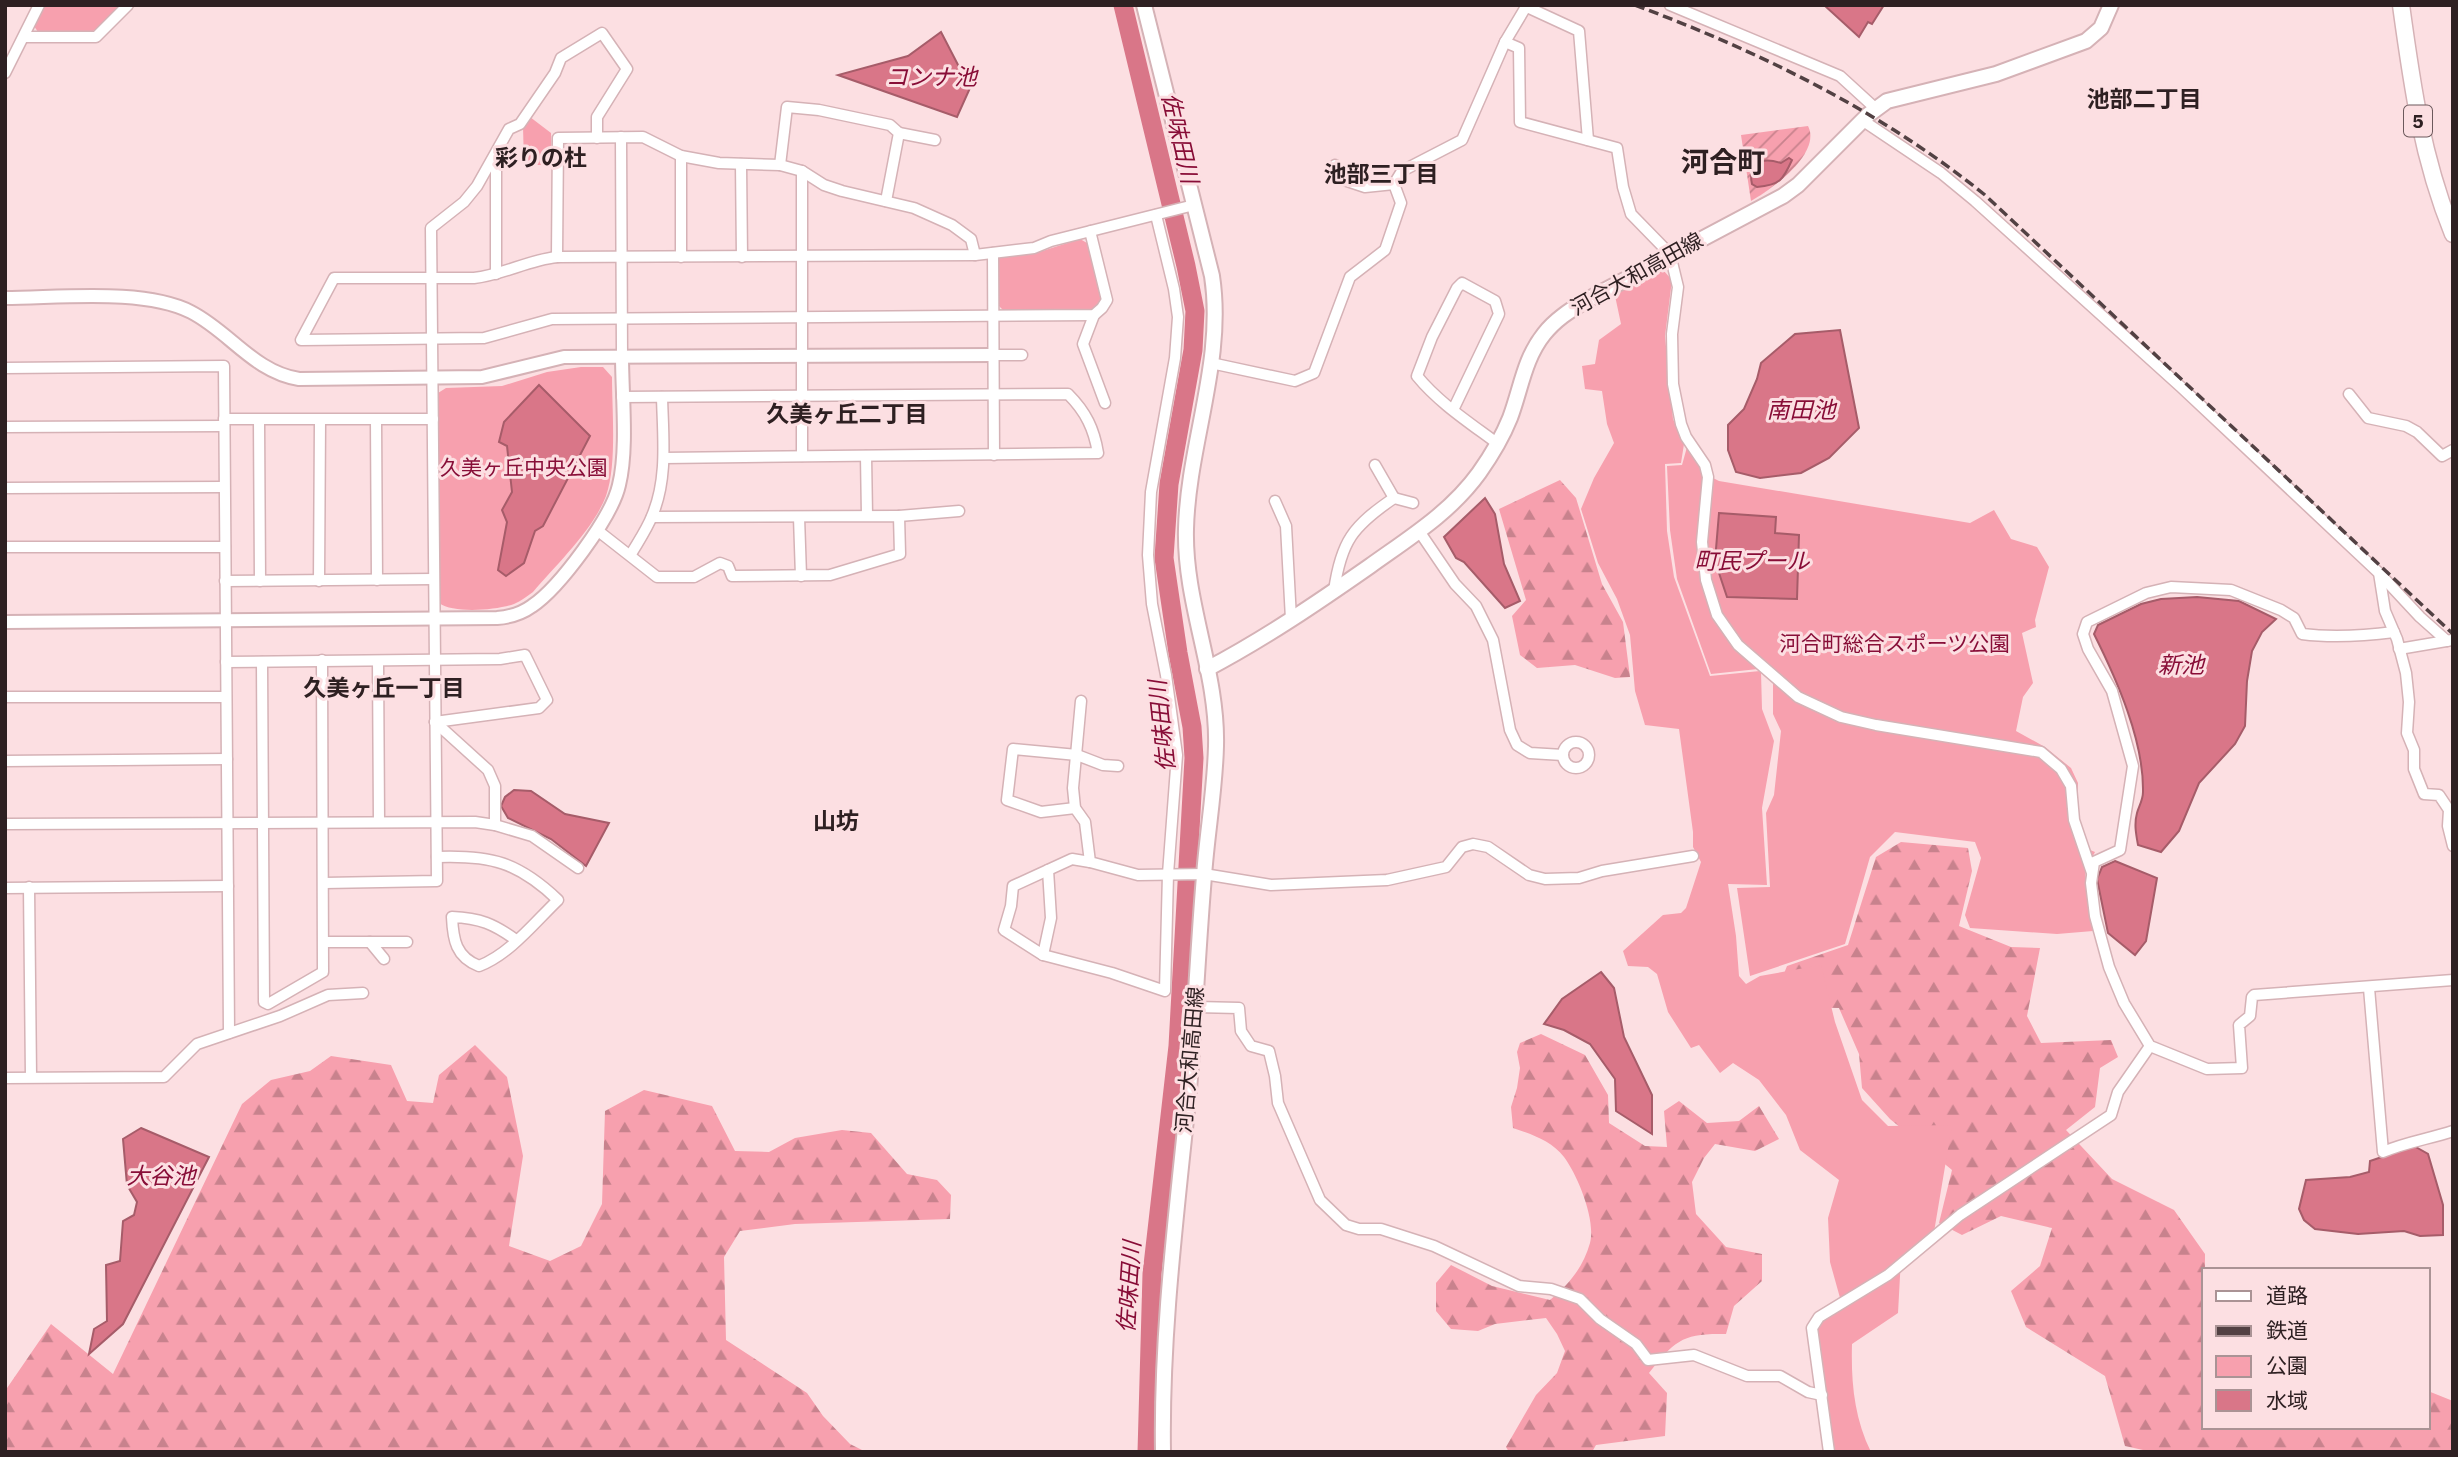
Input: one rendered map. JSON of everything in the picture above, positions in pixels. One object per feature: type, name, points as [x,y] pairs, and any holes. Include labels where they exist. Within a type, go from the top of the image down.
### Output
[{"type":"main road","name":"河合大和高田線","points":[[1144,5],[1212,276],[1216,303],[1210,363],[1187,499],[1186,531],[1187,573],[1208,669],[1216,745],[1204,874],[1196,1007],[1166,1311],[1163,1452]]},
{"type":"main road","name":"河合大和高田線","points":[[1208,669],[1334,591],[1419,531],[1459,497],[1478,475],[1498,444],[1530,357],[1543,335],[1559,317],[1584,300],[1670,254],[1765,208],[1798,185],[1875,108],[1898,97],[1996,74],[2086,41],[2095,36],[2101,28],[2110,5]]},
{"type":"main road","name":"5","points":[[2401,5],[2416,112],[2428,162],[2453,234]]},
{"type":"street","points":[[5,73],[39,5]]},
{"type":"street","points":[[24,37],[96,37],[128,5]]},
{"type":"street","points":[[1670,5],[1840,76],[1875,108]]},
{"type":"street","points":[[1394,184],[1402,171],[1462,140],[1505,42],[1527,6],[1579,31],[1588,140]]},
{"type":"street","points":[[324,883],[437,881],[431,228],[464,202],[477,186],[509,129],[520,124],[548,83],[561,58],[602,33],[626,69],[597,117],[597,138]]},
{"type":"street","points":[[1505,42],[1518,48],[1520,122],[1617,148],[1623,187],[1631,214],[1670,254],[1678,287],[1672,334],[1673,384],[1681,424],[1686,437],[1705,465],[1707,477],[1702,542],[1706,580],[1717,615],[1738,645],[1798,697],[1841,717],[2041,752],[2062,769],[2071,786],[2074,820],[2092,873]]},
{"type":"street","points":[[780,165],[787,107],[819,110],[890,125],[899,133],[935,140]]},
{"type":"street","points":[[1862,120],[1932,166],[1975,201],[2181,387],[2379,573],[2420,617],[2450,640]]},
{"type":"street","points":[[887,201],[899,133]]},
{"type":"street","points":[[557,257],[558,138],[621,137],[643,137],[681,156],[719,163],[780,165],[802,171],[824,186],[914,208],[952,225],[971,239],[975,255]]},
{"type":"street","points":[[5,622],[497,618],[524,611],[546,594],[597,530],[612,507],[619,487],[622,467],[621,137]]},
{"type":"street","points":[[496,152],[496,274]]},
{"type":"street","points":[[681,156],[681,257]]},
{"type":"street","points":[[741,164],[742,257]]},
{"type":"street","points":[[1335,165],[1344,180],[1365,187],[1394,184]]},
{"type":"street","points":[[802,171],[803,456]]},
{"type":"street","points":[[1210,363],[1295,381],[1314,373],[1350,277],[1385,250],[1401,203],[1394,184]]},
{"type":"street","points":[[1094,315],[552,319],[484,338],[301,340],[334,278],[474,278],[557,257],[975,255],[1034,248],[1051,241],[1194,205]]},
{"type":"street","points":[[1156,215],[1178,317],[1175,358],[1151,492],[1148,555],[1152,604],[1166,675],[1177,755],[1168,874],[1164,991],[1112,973],[1043,955],[1004,930],[1013,886],[1072,859],[1138,875],[1168,874],[1204,874],[1270,886],[1387,880],[1446,867],[1462,847],[1473,844],[1488,848],[1530,875],[1545,878],[1578,878],[1602,871],[1693,856]]},
{"type":"street","points":[[1090,231],[1107,300],[1094,315],[1083,344],[1105,403]]},
{"type":"street","points":[[993,253],[994,455]]},
{"type":"street","points":[[1453,410],[1499,314],[1495,301],[1462,284],[1457,288],[1432,337],[1416,376],[1430,392],[1453,410],[1498,444]]},
{"type":"street","points":[[5,298],[138,297],[172,304],[224,333],[262,367],[289,377],[309,380],[482,377],[564,358],[1022,355]]},
{"type":"street","points":[[5,368],[224,366],[229,1033]]},
{"type":"street","points":[[622,397],[1068,394],[1081,406],[1094,431],[1098,453],[664,458]]},
{"type":"street","points":[[2349,394],[2368,418],[2406,426],[2417,432],[2442,456],[2453,450]]},
{"type":"street","points":[[631,554],[652,517],[661,487],[664,458],[662,397]]},
{"type":"street","points":[[5,427],[433,419]]},
{"type":"street","points":[[376,420],[377,580]]},
{"type":"street","points":[[259,421],[260,581]]},
{"type":"street","points":[[319,581],[320,421]]},
{"type":"street","points":[[866,456],[867,515]]},
{"type":"street","points":[[1375,465],[1394,498],[1413,503]]},
{"type":"street","points":[[5,488],[224,487]]},
{"type":"street","points":[[1334,591],[1337,568],[1348,539],[1367,517],[1394,498]]},
{"type":"street","points":[[1275,501],[1286,526],[1291,619]]},
{"type":"street","points":[[652,517],[899,516],[959,511]]},
{"type":"street","points":[[597,530],[657,576],[694,577],[720,563],[729,566],[732,576],[830,575],[900,554],[899,516]]},
{"type":"street","points":[[799,517],[801,576]]},
{"type":"street","points":[[1419,531],[1455,584],[1476,607],[1493,640],[1510,730],[1517,745],[1530,753],[1563,755]]},
{"type":"street","points":[[5,547],[225,547]]},
{"type":"street","points":[[2379,573],[2385,611],[2394,632],[2407,683],[2407,733],[2414,750],[2414,769],[2424,794],[2439,795],[2451,810],[2448,826],[2453,846]]},
{"type":"street","points":[[225,581],[433,579]]},
{"type":"street","points":[[2394,632],[2323,637],[2302,634],[2294,618],[2243,594],[2231,590],[2171,587],[2147,593],[2087,622],[2083,634],[2088,649],[2112,691],[2133,766],[2120,849],[2094,862],[2092,873],[2095,916],[2109,967],[2124,1003],[2150,1046],[2207,1069],[2242,1068],[2239,1026],[2250,1016],[2254,995],[2453,981]]},
{"type":"street","points":[[2399,649],[2450,640]]},
{"type":"street","points":[[226,662],[500,659],[525,655],[547,700],[539,708],[435,722]]},
{"type":"street","points":[[262,662],[264,1002],[268,1004],[323,972],[322,660]]},
{"type":"street","points":[[378,661],[379,821]]},
{"type":"street","points":[[5,697],[226,697]]},
{"type":"street","points":[[1081,701],[1073,788],[1075,808],[1085,822],[1090,862]]},
{"type":"street","points":[[435,722],[488,770],[495,786],[495,825]]},
{"type":"street","points":[[1075,808],[1041,812],[1007,800],[1013,749],[1077,755],[1103,765],[1118,766]]},
{"type":"street","points":[[5,761],[227,759]]},
{"type":"street","points":[[5,824],[475,822],[532,836],[578,868]]},
{"type":"street","points":[[437,857],[468,856],[512,865],[536,880],[558,900],[494,961],[480,966],[467,961],[453,939],[452,917],[469,917],[496,925],[516,940]]},
{"type":"street","points":[[1043,955],[1051,918],[1048,870]]},
{"type":"street","points":[[5,888],[228,886]]},
{"type":"street","points":[[29,887],[31,1077]]},
{"type":"street","points":[[324,942],[407,942]]},
{"type":"street","points":[[370,942],[384,959]]},
{"type":"street","points":[[2369,988],[2383,1152],[2406,1142],[2453,1131]]},
{"type":"street","points":[[5,1078],[164,1077],[197,1044],[280,1016],[328,995],[363,993]]},
{"type":"street","points":[[1196,1007],[1240,1008],[1241,1031],[1251,1046],[1269,1051],[1278,1103],[1320,1200],[1346,1225],[1359,1229],[1381,1229],[1434,1246],[1520,1286],[1550,1289],[1580,1299],[1600,1319],[1636,1344],[1648,1360],[1694,1355],[1747,1376],[1780,1376],[1808,1392],[1822,1395]]},
{"type":"street","points":[[1829,1452],[1812,1328],[1819,1317],[1888,1275],[1960,1215],[2111,1115],[2118,1092],[2150,1046]]},
{"type":"green space","points":[[44,5],[121,5],[91,32],[38,32],[34,26]]},
{"type":"green space","points":[[530,117],[551,133],[552,165],[524,165],[523,126]]},
{"type":"green space","points":[[1808,126],[1808,148],[1801,159],[1782,180],[1751,201],[1741,135]]},
{"type":"green space","points":[[1080,239],[1087,243],[1102,295],[1101,302],[1095,309],[1004,311],[999,306],[998,259],[1005,254],[1036,253]]},
{"type":"green space","name":"河合町総合スポーツ公園","points":[[1652,270],[1664,271],[1672,280],[1665,336],[1673,419],[1684,444],[1681,463],[1665,464],[1667,531],[1674,577],[1710,676],[1760,671],[1758,669],[1711,674],[1677,579],[1670,530],[1667,466],[1682,465],[1687,447],[1703,473],[1719,481],[1970,523],[1994,510],[2011,539],[2037,547],[2049,567],[2035,620],[2036,627],[2022,633],[2033,683],[2023,697],[2016,731],[2045,747],[2071,768],[2078,783],[2077,813],[2090,850],[2095,852],[2085,871],[2093,931],[2057,934],[1970,928],[1965,915],[1981,858],[1975,842],[1895,832],[1870,857],[1845,944],[1750,976],[1737,888],[1770,887],[1766,813],[1774,795],[1781,731],[1773,714],[1773,681],[1761,672],[1762,709],[1774,741],[1762,808],[1767,885],[1728,884],[1739,976],[1746,984],[1760,976],[1821,965],[1835,1022],[1862,1100],[1888,1126],[1952,1125],[1934,1232],[1901,1258],[1898,1313],[1852,1344],[1855,1399],[1871,1452],[1832,1452],[1816,1329],[1821,1319],[1842,1305],[1830,1262],[1828,1218],[1839,1180],[1800,1150],[1786,1115],[1759,1080],[1733,1063],[1720,1073],[1699,1045],[1691,1048],[1668,1012],[1657,974],[1648,967],[1628,966],[1623,951],[1663,915],[1681,913],[1686,908],[1701,862],[1693,847],[1679,729],[1645,725],[1635,691],[1630,635],[1617,599],[1598,563],[1581,509],[1594,478],[1614,443],[1607,424],[1602,391],[1585,389],[1582,366],[1595,364],[1599,340],[1621,324],[1614,291]]},
{"type":"green space","name":"久美ヶ丘中央公園","points":[[603,367],[612,377],[612,469],[600,509],[563,559],[533,592],[514,604],[476,610],[455,609],[439,603],[438,393],[446,388],[502,386],[547,372]]},
{"type":"green space","points":[[1560,480],[1576,498],[1602,584],[1623,622],[1630,677],[1615,678],[1575,665],[1537,668],[1520,655],[1512,616],[1526,600],[1499,509]]},
{"type":"green space","points":[[1901,842],[1968,848],[1972,871],[1959,926],[2011,947],[2040,948],[2027,1016],[2041,1043],[2111,1040],[2118,1057],[2100,1068],[2095,1107],[2066,1130],[2112,1179],[2174,1210],[2205,1254],[2205,1268],[2202,1268],[2202,1429],[2430,1429],[2430,1392],[2453,1401],[2453,1452],[2152,1452],[2125,1446],[2105,1376],[2026,1327],[2011,1291],[2040,1266],[2052,1228],[2001,1216],[1962,1235],[1939,1223],[1952,1170],[1890,1119],[1862,1088],[1859,1054],[1839,1008],[1788,1007],[1777,991],[1787,966],[1848,945],[1876,857]]},
{"type":"green space","points":[[1541,1034],[1585,1055],[1608,1095],[1609,1123],[1645,1146],[1667,1147],[1664,1111],[1679,1101],[1707,1123],[1739,1121],[1759,1106],[1779,1139],[1755,1151],[1715,1144],[1704,1158],[1692,1182],[1696,1214],[1726,1247],[1762,1254],[1762,1281],[1734,1306],[1726,1334],[1699,1335],[1681,1341],[1666,1353],[1649,1373],[1667,1393],[1665,1436],[1596,1445],[1592,1452],[1509,1452],[1506,1447],[1536,1395],[1557,1373],[1565,1351],[1546,1318],[1495,1324],[1478,1331],[1451,1329],[1436,1311],[1436,1283],[1451,1265],[1492,1286],[1550,1300],[1574,1275],[1587,1252],[1591,1233],[1588,1211],[1580,1186],[1569,1165],[1559,1151],[1547,1142],[1513,1128],[1511,1107],[1520,1068],[1517,1052],[1520,1043]]},
{"type":"green space","points":[[475,1045],[507,1077],[523,1156],[509,1246],[550,1261],[581,1246],[602,1204],[605,1111],[644,1090],[712,1106],[735,1151],[769,1152],[795,1138],[842,1130],[871,1133],[907,1174],[937,1180],[951,1195],[950,1219],[795,1224],[740,1231],[724,1257],[726,1340],[807,1393],[823,1416],[850,1444],[866,1452],[5,1452],[5,1391],[51,1324],[113,1374],[242,1104],[271,1080],[310,1071],[331,1056],[391,1065],[407,1101],[433,1103],[439,1075]]},
{"type":"water","points":[[1824,5],[1884,5],[1872,24],[1868,22],[1859,37]]},
{"type":"water","name":"コンナ池","points":[[941,32],[970,88],[957,117],[838,75],[908,56]]},
{"type":"water","points":[[1789,158],[1792,160],[1786,172],[1776,183],[1757,187],[1752,184],[1752,170],[1758,163],[1781,163]]},
{"type":"water","name":"南田池","points":[[1840,330],[1859,428],[1829,458],[1801,473],[1760,478],[1736,472],[1728,450],[1728,425],[1744,409],[1761,363],[1795,334]]},
{"type":"water","points":[[539,385],[590,436],[543,526],[535,531],[524,563],[506,576],[498,570],[507,522],[502,510],[512,492],[507,446],[499,442],[504,422]]},
{"type":"water","points":[[1485,498],[1495,514],[1504,564],[1520,601],[1505,608],[1464,562],[1456,558],[1444,537]]},
{"type":"water","name":"町民プール","points":[[1719,513],[1776,517],[1775,533],[1799,535],[1797,599],[1727,597],[1715,561]]},
{"type":"water","name":"新池","points":[[2197,597],[2239,601],[2276,619],[2262,632],[2252,651],[2247,681],[2245,726],[2235,744],[2199,783],[2179,831],[2161,852],[2138,845],[2136,821],[2143,792],[2139,752],[2128,711],[2094,634],[2098,625],[2141,604],[2161,599]]},
{"type":"water","points":[[514,790],[531,791],[565,814],[609,823],[586,866],[551,839],[508,818],[501,806],[505,797]]},
{"type":"water","points":[[2115,861],[2157,878],[2146,941],[2135,955],[2108,933],[2097,879],[2102,867]]},
{"type":"water","points":[[1601,972],[1614,988],[1624,1037],[1652,1095],[1652,1134],[1616,1111],[1615,1079],[1590,1044],[1564,1030],[1544,1024],[1562,999]]},
{"type":"water","name":"大谷池","points":[[141,1128],[209,1157],[123,1324],[89,1354],[94,1329],[107,1321],[106,1265],[120,1261],[123,1221],[134,1215],[137,1202],[127,1185],[123,1139]]},
{"type":"water","points":[[2414,1146],[2428,1154],[2443,1205],[2443,1235],[2420,1236],[2404,1231],[2358,1234],[2315,1229],[2304,1220],[2299,1209],[2306,1180],[2350,1177],[2369,1172],[2370,1161]]},
{"type":"waterway","name":"佐味田川","points":[[1123,5],[1195,311],[1193,350],[1169,484],[1164,558],[1192,727],[1194,758],[1178,1046],[1152,1274],[1147,1452]]},
{"type":"railway","points":[[1635,5],[1728,43],[1818,86],[1904,136],[1985,195],[2453,634]]},
{"type":"district","name":"池部二丁目","points":[[2144,99]]},
{"type":"district","name":"彩りの杜","points":[[541,158]]},
{"type":"district","name":"河合町","points":[[1723,162]]},
{"type":"district","name":"池部三丁目","points":[[1381,174]]},
{"type":"district","name":"久美ヶ丘二丁目","points":[[847,414]]},
{"type":"district","name":"久美ヶ丘一丁目","points":[[384,688]]},
{"type":"district","name":"山坊","points":[[836,821]]}]
